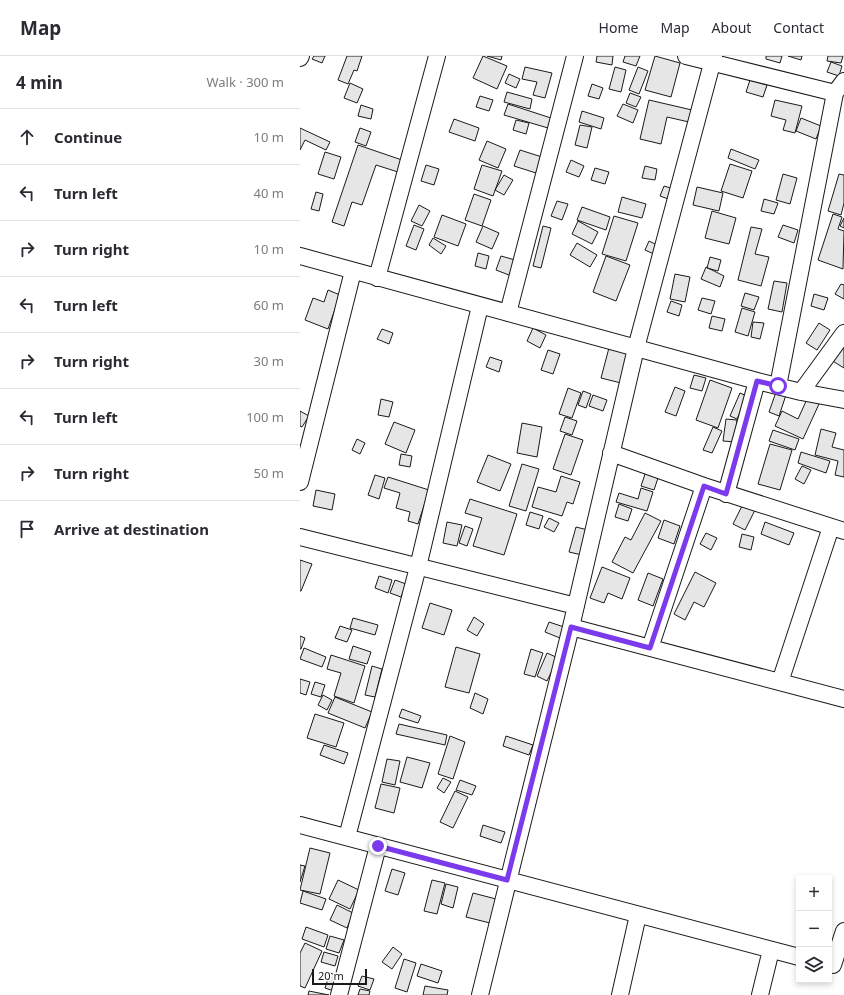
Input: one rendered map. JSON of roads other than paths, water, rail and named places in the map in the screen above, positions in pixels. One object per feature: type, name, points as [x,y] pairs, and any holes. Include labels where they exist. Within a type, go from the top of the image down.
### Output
[{"type":"street","points":[[377,278],[437,56]]},
{"type":"street","points":[[508,313],[575,56]]},
{"type":"street","points":[[686,56],[713,60],[839,87],[778,386]]},
{"type":"street","points":[[480,995],[507,880],[571,627],[636,348],[713,60]]},
{"type":"street","points":[[300,256],[757,381],[801,392],[844,400]]},
{"type":"street","points":[[300,482],[353,271]]},
{"type":"street","points":[[347,838],[418,567],[480,306]]},
{"type":"street","points":[[801,392],[844,333]]},
{"type":"street","points":[[726,494],[757,381]]},
{"type":"street","points":[[611,453],[726,494],[837,529],[780,682]]},
{"type":"street","points":[[650,648],[704,486]]},
{"type":"street","points":[[300,537],[576,606]]},
{"type":"street","points":[[571,627],[844,699]]},
{"type":"street","points":[[300,825],[796,956]]},
{"type":"street","points":[[339,995],[378,846]]},
{"type":"street","points":[[620,995],[638,915]]},
{"type":"street","points":[[835,966],[844,931]]},
{"type":"street","points":[[760,995],[772,950]]}]
